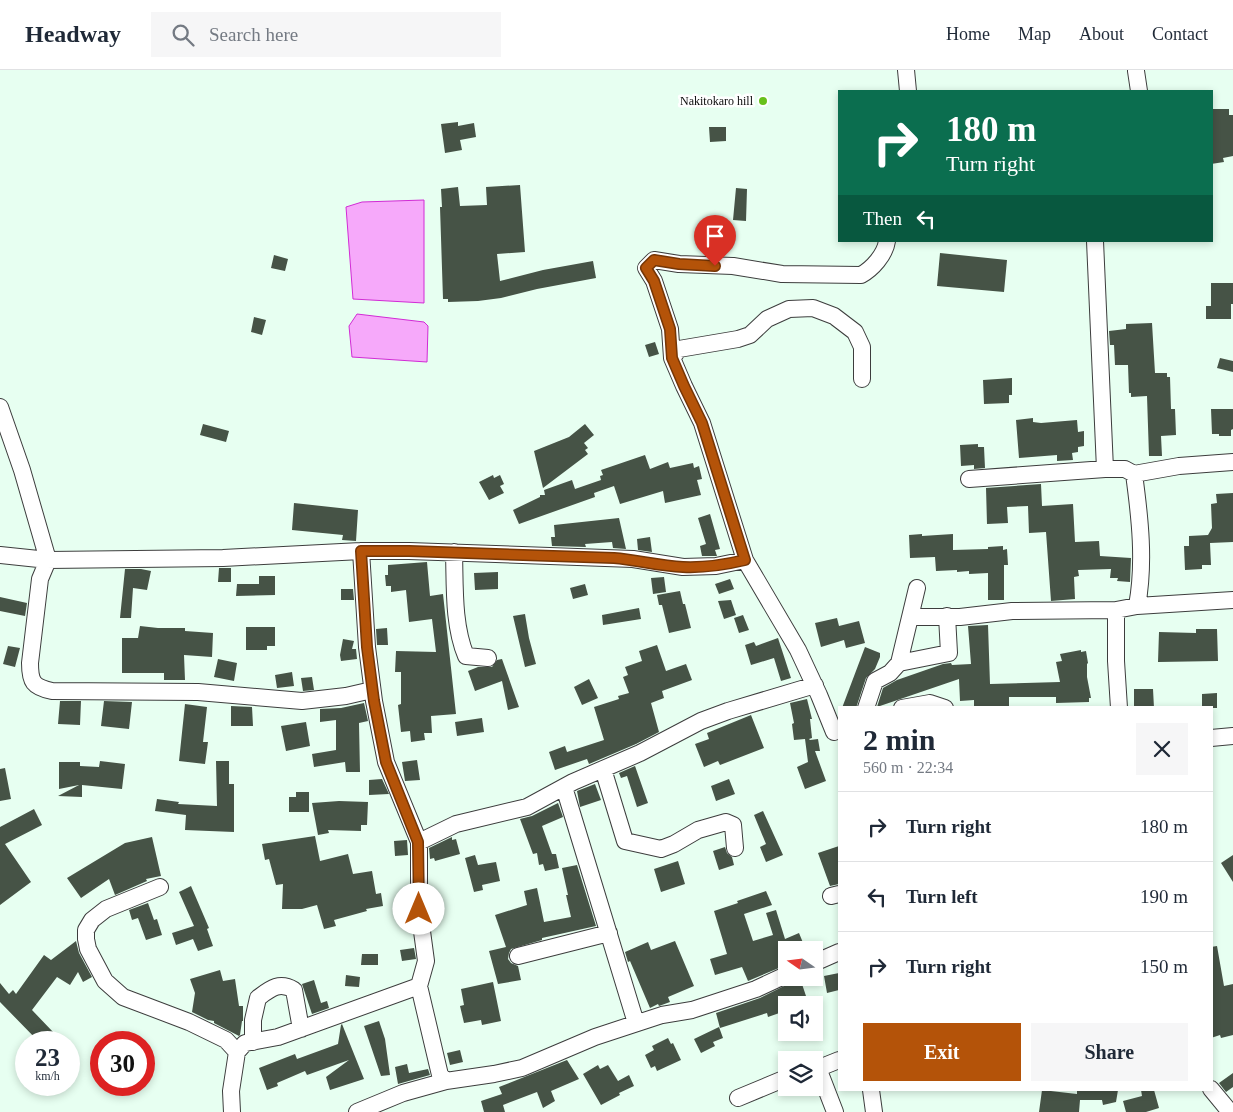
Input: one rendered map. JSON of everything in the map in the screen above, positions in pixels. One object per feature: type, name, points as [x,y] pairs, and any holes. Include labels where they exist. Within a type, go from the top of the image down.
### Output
[{"type":"street","points":[[906,70],[908,90]]},
{"type":"street","points":[[1136,71],[1139,90]]},
{"type":"street","points":[[837,735],[790,636],[745,560],[702,423],[672,358],[670,329],[654,281],[646,268],[654,260],[679,264],[732,266],[782,274],[861,275],[871,270],[887,242]]},
{"type":"street","points":[[1095,242],[1105,468]]},
{"type":"street","points":[[672,358],[679,349],[738,339],[750,335],[767,319],[789,309],[813,308],[834,316],[855,332],[862,347],[862,379]]},
{"type":"street","points":[[0,407],[22,470],[48,560],[40,579],[30,663],[30,676],[33,682],[41,689],[52,691],[198,692],[302,701],[346,696],[372,690]]},
{"type":"street","points":[[969,479],[1105,468],[1124,469],[1134,474],[1179,466],[1233,462]]},
{"type":"street","points":[[1134,474],[1140,519],[1142,561],[1142,583],[1138,606]]},
{"type":"street","points":[[0,555],[48,560],[223,558],[361,551],[454,552],[634,560],[683,567],[716,566],[745,560]]},
{"type":"street","points":[[361,551],[367,647],[372,690],[386,762],[418,842],[419,909],[426,961],[419,986],[440,1075],[446,1081]]},
{"type":"street","points":[[454,552],[455,595],[460,643],[466,656],[488,658]]},
{"type":"street","points":[[866,706],[875,681],[890,673],[899,663],[917,588]]},
{"type":"street","points":[[910,618],[960,617],[1012,611],[1116,610],[1138,606],[1233,600]]},
{"type":"street","points":[[1116,610],[1116,662],[1119,706]]},
{"type":"street","points":[[899,663],[949,653],[947,616]]},
{"type":"street","points":[[418,842],[456,824],[527,807],[564,787],[640,753],[701,721],[814,685]]},
{"type":"street","points":[[913,706],[930,703],[939,706]]},
{"type":"street","points":[[1213,738],[1233,736]]},
{"type":"street","points":[[603,769],[625,841],[661,849],[698,830],[726,822],[733,825],[735,848]]},
{"type":"street","points":[[564,787],[636,1023]]},
{"type":"street","points":[[160,887],[106,909],[92,920],[86,930],[88,949],[105,981],[123,997],[189,1022],[226,1040],[237,1052]]},
{"type":"street","points":[[518,956],[609,933]]},
{"type":"street","points":[[823,959],[838,952]]},
{"type":"street","points":[[357,1112],[403,1093],[446,1081],[522,1068],[595,1037],[662,1015],[692,1010],[756,989],[778,979]]},
{"type":"street","points":[[253,1042],[252,1020],[258,998],[272,988],[287,986],[294,990],[301,1029]]},
{"type":"street","points":[[232,1112],[231,1091],[237,1052],[245,1043],[278,1037],[419,986]]},
{"type":"street","points":[[823,1066],[838,1060]]},
{"type":"street","points":[[738,1098],[778,1081]]},
{"type":"street","points":[[823,1085],[835,1112]]},
{"type":"street","points":[[871,1091],[874,1112]]},
{"type":"street","points":[[1213,1091],[1230,1112]]},
{"type":"shaded area","points":[[424,200],[424,303],[353,299],[346,207],[362,202]]},
{"type":"shaded area","points":[[357,314],[424,322],[428,326],[427,362],[352,357],[349,326]]},
{"type":"building","points":[[1213,109],[1229,109],[1229,115],[1233,115],[1233,156],[1223,158],[1224,162],[1213,164]]},
{"type":"building","points":[[458,122],[458,126],[474,123],[476,137],[460,140],[462,150],[445,153],[441,124]]},
{"type":"building","points":[[709,127],[726,127],[726,141],[710,142]]},
{"type":"building","points":[[520,185],[525,252],[497,254],[500,281],[543,270],[593,261],[596,278],[501,298],[448,302],[448,299],[443,299],[441,189],[458,187],[460,206],[487,205],[486,187]]},
{"type":"building","points":[[736,188],[747,189],[746,221],[733,220]]},
{"type":"building","points":[[940,253],[1007,260],[1004,292],[937,286]]},
{"type":"building","points":[[274,255],[288,259],[285,271],[271,268]]},
{"type":"building","points":[[1211,283],[1233,283],[1231,319],[1206,319],[1206,306],[1211,306]]},
{"type":"building","points":[[254,317],[266,320],[262,335],[251,332]]},
{"type":"building","points":[[1152,323],[1155,373],[1167,373],[1167,377],[1170,377],[1171,409],[1175,409],[1176,435],[1161,436],[1162,456],[1149,456],[1147,396],[1131,397],[1131,393],[1129,393],[1128,365],[1115,365],[1114,345],[1110,345],[1109,331],[1126,329],[1126,324]]},
{"type":"building","points":[[655,342],[659,354],[649,357],[645,345]]},
{"type":"building","points":[[1220,358],[1233,361],[1233,372],[1217,368]]},
{"type":"building","points":[[1012,378],[1012,395],[1009,395],[1009,403],[984,404],[983,380]]},
{"type":"building","points":[[1211,409],[1233,409],[1231,436],[1212,434]]},
{"type":"building","points":[[1033,418],[1033,422],[1041,423],[1077,420],[1078,432],[1084,431],[1084,446],[1078,447],[1078,452],[1072,453],[1073,460],[1057,461],[1057,455],[1019,458],[1016,420]]},
{"type":"building","points":[[203,424],[229,431],[226,442],[200,435]]},
{"type":"building","points":[[585,424],[594,435],[584,443],[588,448],[585,450],[588,454],[543,488],[534,451],[569,437]]},
{"type":"building","points":[[978,444],[978,447],[984,447],[985,468],[974,469],[974,465],[961,466],[960,445]]},
{"type":"building","points":[[645,455],[650,469],[668,462],[670,468],[693,463],[694,468],[699,466],[702,479],[697,480],[701,495],[665,503],[663,491],[620,504],[614,486],[594,493],[595,497],[519,524],[513,510],[540,497],[540,495],[545,495],[544,490],[572,480],[575,489],[601,480],[600,476],[603,475],[601,470]]},
{"type":"building","points":[[493,475],[494,478],[500,475],[504,484],[500,486],[504,493],[489,500],[479,482]]},
{"type":"building","points":[[1041,484],[1042,506],[1073,504],[1075,542],[1099,541],[1100,556],[1131,558],[1130,582],[1117,581],[1118,578],[1110,578],[1111,569],[1078,570],[1079,576],[1074,577],[1075,599],[1051,601],[1046,532],[1029,533],[1028,506],[1007,507],[1008,523],[987,524],[986,488]]},
{"type":"building","points":[[1233,493],[1233,542],[1210,543],[1211,565],[1202,565],[1202,569],[1185,570],[1184,546],[1189,546],[1189,536],[1208,535],[1212,528],[1211,504],[1217,503],[1216,494]]},
{"type":"building","points":[[294,503],[358,510],[356,541],[342,540],[343,535],[292,530]]},
{"type":"building","points":[[710,514],[720,549],[715,550],[717,556],[702,556],[700,546],[706,544],[698,518]]},
{"type":"building","points":[[619,518],[626,549],[613,548],[612,542],[585,544],[586,547],[552,546],[551,537],[555,537],[554,525]]},
{"type":"building","points":[[922,534],[922,536],[953,534],[953,550],[988,549],[988,547],[1003,546],[1003,550],[1007,549],[1008,565],[1004,565],[1004,600],[988,600],[988,573],[969,574],[969,571],[957,572],[957,570],[936,571],[935,557],[910,558],[909,535]]},
{"type":"building","points":[[650,537],[652,552],[638,550],[637,539]]},
{"type":"building","points":[[427,562],[430,596],[443,594],[456,714],[431,716],[432,733],[424,733],[425,740],[411,742],[410,731],[401,732],[398,705],[401,704],[401,672],[395,672],[396,651],[436,652],[432,619],[409,622],[406,590],[391,592],[391,586],[386,586],[385,575],[388,575],[388,565]]},
{"type":"building","points":[[219,568],[231,568],[231,582],[218,582]]},
{"type":"building","points":[[125,569],[151,571],[147,590],[133,588],[131,618],[120,618]]},
{"type":"building","points":[[498,572],[498,589],[475,590],[474,573]]},
{"type":"building","points":[[259,576],[275,576],[275,595],[236,596],[237,584],[259,584]]},
{"type":"building","points":[[664,577],[666,592],[653,594],[651,578]]},
{"type":"building","points":[[730,579],[734,589],[719,594],[715,584]]},
{"type":"building","points":[[585,584],[588,595],[573,599],[570,588]]},
{"type":"building","points":[[341,589],[353,589],[354,600],[341,600]]},
{"type":"building","points":[[680,591],[691,628],[669,633],[662,605],[659,605],[657,595]]},
{"type":"building","points":[[0,597],[27,603],[25,616],[0,611]]},
{"type":"building","points":[[731,600],[736,615],[724,619],[718,601]]},
{"type":"building","points":[[639,608],[641,619],[603,625],[602,615]]},
{"type":"building","points":[[525,614],[536,664],[525,667],[513,616]]},
{"type":"building","points":[[743,615],[749,630],[739,633],[734,618]]},
{"type":"building","points":[[837,618],[839,626],[859,621],[865,643],[846,648],[844,640],[821,647],[815,623]]},
{"type":"building","points":[[988,625],[990,684],[1060,682],[1056,662],[1062,661],[1060,654],[1081,650],[1081,652],[1086,651],[1088,663],[1087,677],[1091,698],[1089,698],[1089,702],[1056,703],[1056,697],[1009,697],[1009,706],[974,706],[974,700],[960,701],[959,679],[877,706],[883,688],[897,680],[943,664],[971,664],[968,626]]},
{"type":"building","points":[[140,626],[185,628],[185,631],[213,633],[212,657],[184,655],[185,680],[164,680],[164,673],[122,673],[122,638],[138,638]]},
{"type":"building","points":[[246,627],[275,627],[275,646],[267,646],[267,650],[246,650]]},
{"type":"building","points":[[387,628],[388,645],[377,645],[376,629]]},
{"type":"building","points":[[1196,629],[1217,629],[1218,661],[1158,662],[1159,632],[1196,633]]},
{"type":"building","points":[[778,638],[791,678],[781,681],[774,658],[751,665],[745,645],[754,642],[756,646]]},
{"type":"building","points":[[343,639],[354,641],[352,649],[356,649],[357,659],[341,661],[340,655]]},
{"type":"building","points":[[657,645],[666,671],[686,664],[692,680],[662,691],[664,698],[651,703],[659,732],[589,764],[587,759],[555,770],[549,752],[565,746],[567,752],[604,740],[594,707],[619,699],[618,696],[629,693],[623,677],[628,675],[625,667],[642,661],[639,651]]},
{"type":"building","points":[[8,646],[20,648],[15,667],[3,664]]},
{"type":"building","points":[[865,647],[880,653],[875,669],[866,678],[857,706],[843,706]]},
{"type":"building","points":[[218,659],[237,663],[234,681],[214,677]]},
{"type":"building","points":[[502,659],[519,707],[508,710],[502,681],[475,691],[468,671],[478,667],[492,667],[497,660]]},
{"type":"building","points":[[292,672],[294,686],[277,688],[275,675]]},
{"type":"building","points":[[312,677],[314,690],[303,691],[301,678]]},
{"type":"building","points":[[589,679],[598,698],[582,705],[574,687]]},
{"type":"building","points":[[1134,689],[1153,689],[1154,706],[1134,706]]},
{"type":"building","points":[[1217,693],[1217,708],[1202,706],[1202,694]]},
{"type":"building","points":[[807,699],[812,719],[810,719],[812,738],[809,739],[818,739],[820,751],[815,751],[826,781],[805,789],[797,767],[808,762],[805,739],[794,740],[792,724],[794,723],[790,703]]},
{"type":"building","points":[[60,701],[81,701],[80,725],[58,724]]},
{"type":"building","points":[[104,701],[132,702],[129,729],[101,726]]},
{"type":"building","points":[[364,703],[368,721],[359,723],[360,772],[346,772],[345,762],[314,767],[312,754],[336,750],[336,720],[320,722],[320,709],[341,708]]},
{"type":"building","points":[[185,704],[207,707],[203,742],[208,742],[205,764],[179,761]]},
{"type":"building","points":[[231,706],[252,707],[253,726],[231,726]]},
{"type":"building","points":[[751,715],[764,748],[720,765],[718,761],[704,767],[695,744],[709,739],[707,733]]},
{"type":"building","points":[[482,718],[484,732],[457,736],[455,722]]},
{"type":"building","points":[[306,722],[310,746],[286,751],[281,726]]},
{"type":"building","points":[[417,760],[420,780],[405,781],[402,762]]},
{"type":"building","points":[[100,761],[125,764],[122,789],[82,785],[82,797],[58,796],[79,785],[59,789],[59,762],[80,762],[80,766],[99,767]]},
{"type":"building","points":[[216,761],[229,761],[229,784],[234,784],[234,832],[185,830],[186,815],[155,811],[157,799],[179,802],[178,804],[217,806]]},
{"type":"building","points":[[635,766],[648,803],[637,807],[627,776],[621,778],[619,773]]},
{"type":"building","points":[[5,768],[11,799],[0,801],[0,769]]},
{"type":"building","points":[[382,779],[389,794],[369,795],[369,780]]},
{"type":"building","points":[[729,779],[735,794],[716,801],[711,786]]},
{"type":"building","points":[[595,784],[601,800],[580,807],[577,791]]},
{"type":"building","points":[[296,792],[309,792],[309,812],[289,812],[289,797],[296,797]]},
{"type":"building","points":[[339,801],[368,802],[367,825],[361,825],[361,831],[328,830],[329,833],[318,835],[312,803]]},
{"type":"building","points":[[558,803],[563,817],[542,826],[552,854],[556,854],[559,868],[545,871],[543,864],[539,865],[537,853],[533,854],[520,819],[532,816]]},
{"type":"building","points":[[34,809],[42,825],[5,844],[31,882],[0,905],[0,827]]},
{"type":"building","points":[[763,811],[783,855],[766,862],[760,847],[766,844],[754,815]]},
{"type":"building","points":[[315,836],[320,861],[348,854],[353,874],[372,871],[376,894],[381,893],[383,906],[366,909],[367,911],[334,920],[336,926],[324,929],[317,905],[302,909],[282,909],[283,884],[276,885],[269,859],[265,860],[262,844]]},
{"type":"building","points":[[152,837],[161,876],[146,879],[147,881],[115,895],[109,879],[81,898],[67,878],[125,843]]},
{"type":"building","points":[[452,837],[452,840],[456,839],[460,854],[435,861],[434,858],[430,859],[429,848]]},
{"type":"building","points":[[407,840],[408,855],[395,856],[394,841]]},
{"type":"building","points":[[838,846],[838,884],[830,886],[818,853]]},
{"type":"building","points":[[725,847],[727,853],[732,857],[734,865],[719,870],[713,851]]},
{"type":"building","points":[[475,855],[478,865],[496,862],[500,881],[482,885],[483,890],[474,892],[465,858]]},
{"type":"building","points":[[1233,855],[1233,882],[1221,863]]},
{"type":"building","points":[[678,861],[685,884],[661,892],[654,869]]},
{"type":"building","points":[[577,865],[596,926],[542,938],[542,940],[511,949],[508,959],[511,963],[518,966],[521,980],[498,984],[489,951],[506,947],[495,915],[527,905],[524,891],[537,888],[544,922],[571,917],[562,868]]},
{"type":"building","points":[[191,886],[209,928],[207,929],[213,946],[198,951],[193,939],[176,945],[172,933],[194,926],[179,892]]},
{"type":"building","points":[[766,891],[772,905],[744,914],[753,941],[773,935],[766,913],[776,910],[785,939],[799,933],[802,941],[778,941],[778,968],[748,981],[742,967],[715,975],[710,959],[727,954],[714,911],[738,903],[737,901]]},
{"type":"building","points":[[148,903],[154,920],[157,919],[162,935],[146,940],[138,918],[132,920],[129,910]]},
{"type":"building","points":[[76,941],[79,953],[92,977],[83,982],[78,972],[70,985],[57,977],[32,1010],[52,1031],[28,1031],[0,1002],[0,983],[9,994],[13,990],[16,994],[44,955],[51,960]]},
{"type":"building","points":[[675,941],[694,986],[668,997],[670,1002],[659,1006],[658,1004],[650,1008],[625,952],[648,942],[651,950]]},
{"type":"building","points":[[1217,946],[1224,986],[1233,984],[1233,1035],[1221,1038],[1220,1035],[1213,1037],[1213,947]]},
{"type":"building","points":[[414,948],[416,959],[402,961],[400,950]]},
{"type":"building","points":[[362,954],[378,954],[378,965],[361,965]]},
{"type":"building","points":[[220,970],[223,981],[235,979],[239,1006],[243,1006],[243,1021],[239,1036],[214,1023],[214,1021],[192,1012],[195,993],[190,979]]},
{"type":"building","points":[[838,973],[838,990],[827,993],[824,976]]},
{"type":"building","points":[[346,975],[360,977],[359,987],[345,986]]},
{"type":"building","points":[[314,980],[321,1003],[327,1001],[329,1008],[312,1014],[302,984]]},
{"type":"building","points":[[493,982],[501,1021],[482,1025],[481,1020],[464,1023],[460,1006],[464,1005],[461,989]]},
{"type":"building","points":[[784,986],[803,986],[806,996],[778,996],[778,1013],[768,1017],[767,1013],[720,1028],[716,1013],[760,998]]},
{"type":"building","points":[[379,1021],[385,1039],[390,1075],[381,1076],[364,1026]]},
{"type":"building","points":[[342,1024],[364,1079],[330,1090],[326,1077],[349,1060],[307,1075],[305,1071],[277,1083],[278,1086],[267,1090],[259,1068],[295,1054],[297,1059],[338,1044]]},
{"type":"building","points":[[719,1027],[723,1038],[713,1042],[715,1046],[701,1053],[694,1039]]},
{"type":"building","points":[[668,1038],[671,1044],[673,1043],[681,1060],[657,1071],[655,1066],[651,1068],[645,1055],[654,1050],[652,1046]]},
{"type":"building","points":[[460,1050],[463,1062],[450,1065],[447,1053]]},
{"type":"building","points":[[567,1060],[579,1079],[551,1091],[555,1101],[543,1108],[537,1092],[503,1105],[505,1112],[484,1112],[481,1101],[502,1094],[499,1087]]},
{"type":"building","points":[[407,1064],[409,1073],[428,1069],[430,1075],[398,1084],[395,1067]]},
{"type":"building","points":[[598,1065],[600,1069],[608,1065],[618,1081],[629,1075],[634,1086],[601,1105],[583,1074]]},
{"type":"building","points":[[1233,1073],[1233,1087],[1226,1092],[1219,1083]]},
{"type":"building","points":[[1042,1091],[1077,1094],[1077,1091],[1118,1091],[1116,1102],[1103,1105],[1102,1100],[1080,1100],[1079,1112],[1039,1112]]},
{"type":"building","points":[[1141,1091],[1154,1091],[1159,1108],[1146,1112],[1126,1112],[1123,1101],[1142,1096]]},
{"type":"place","name":"Nakitokaro hill","points":[[763,101]]},
{"type":"route","points":[[419,909],[418,842],[386,762],[374,701],[367,647],[361,551],[614,558],[683,567],[716,566],[745,560],[702,423],[672,358],[670,329],[654,281],[646,268],[654,260],[679,264],[715,266]]}]
